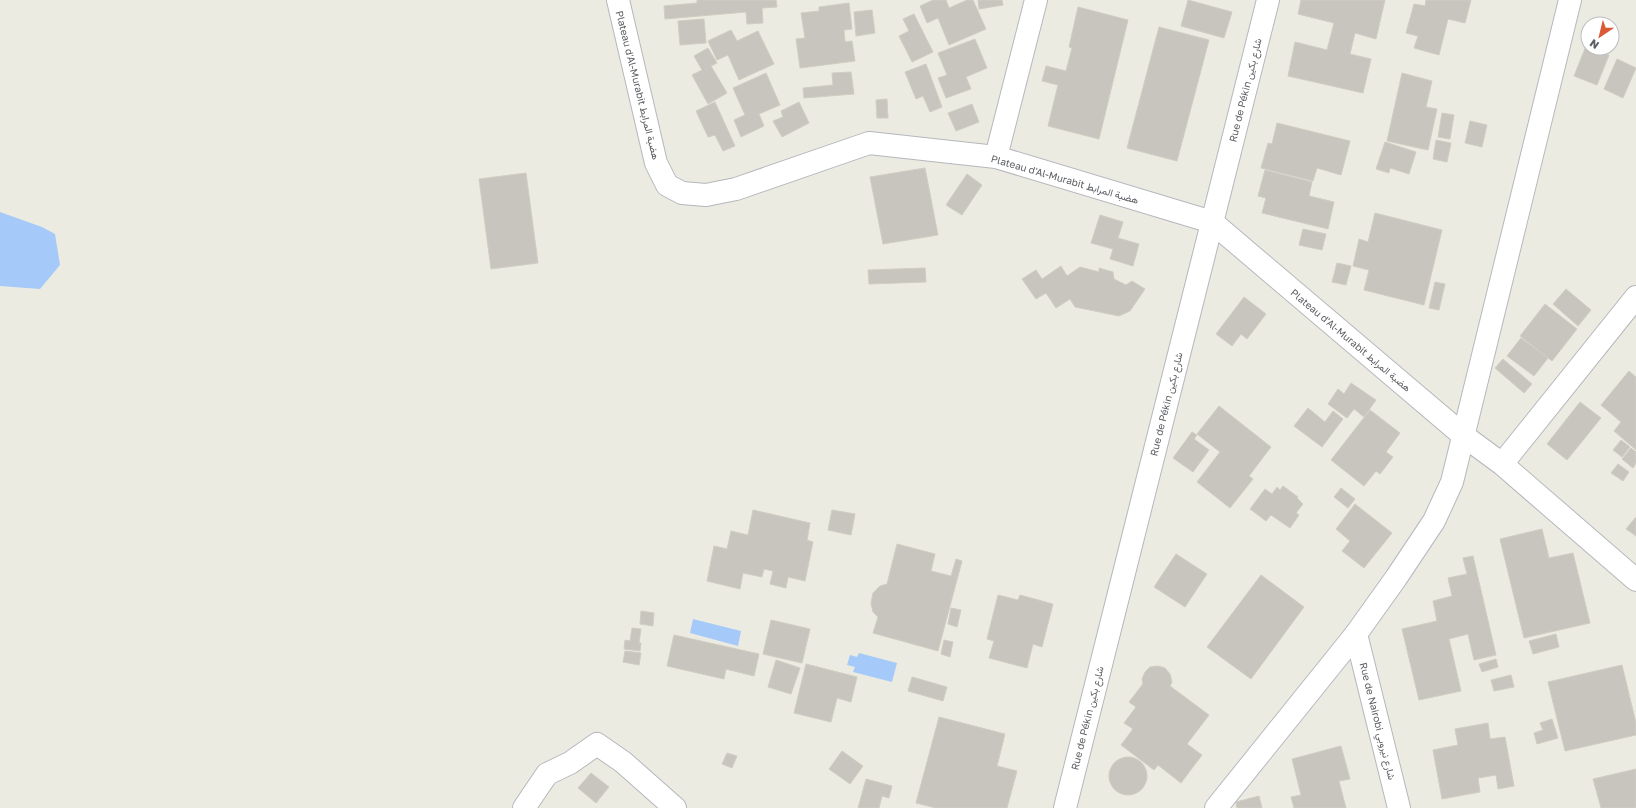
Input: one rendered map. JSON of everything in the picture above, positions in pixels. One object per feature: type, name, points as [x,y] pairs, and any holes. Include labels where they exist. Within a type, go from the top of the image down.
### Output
[{"type":"street","name":"Plateau d'Al-Murabit هضبة المرابط","points":[[618,0],[656,163],[667,185],[682,193],[706,195],[736,189],[869,143],[996,157],[1212,222],[1464,436],[1502,464],[1636,580]]},
{"type":"street","points":[[996,157],[1036,0]]},
{"type":"street","name":"Rue de Pékin شارع بكين","points":[[1065,808],[1268,0]]},
{"type":"street","points":[[1216,808],[1356,634],[1434,521],[1452,482],[1570,0]]},
{"type":"street","points":[[1502,464],[1636,298]]},
{"type":"street","name":"Rue de Nairobi شارع نيروبي","points":[[1356,634],[1399,808]]},
{"type":"street","points":[[524,808],[547,774],[570,763],[597,744],[623,762],[675,808]]},
{"type":"water","points":[[0,212],[42,227],[55,234],[60,265],[40,289],[0,286]]},
{"type":"water","points":[[693,619],[741,631],[738,646],[690,633]]},
{"type":"water","points":[[859,653],[897,663],[892,682],[853,672],[855,667],[847,665],[850,655],[857,657]]},
{"type":"building","points":[[697,0],[776,0],[777,7],[762,8],[763,23],[747,24],[746,12],[665,19],[664,6],[697,3]]},
{"type":"building","points":[[933,0],[946,0],[949,8],[967,0],[973,0],[986,29],[949,45],[938,18],[927,23],[920,6]]},
{"type":"building","points":[[978,0],[1002,0],[1003,5],[979,9]]},
{"type":"building","points":[[1188,0],[1232,12],[1224,38],[1181,26]]},
{"type":"building","points":[[1301,0],[1385,0],[1376,39],[1355,33],[1350,54],[1371,59],[1363,93],[1288,76],[1295,42],[1327,50],[1334,23],[1298,14]]},
{"type":"building","points":[[1426,0],[1471,0],[1465,23],[1448,19],[1439,55],[1414,48],[1418,36],[1406,33],[1414,4],[1425,6]]},
{"type":"building","points":[[849,3],[852,29],[844,30],[845,42],[852,41],[855,61],[800,68],[796,39],[805,38],[801,13],[819,11],[819,7]]},
{"type":"building","points":[[1078,7],[1128,20],[1099,139],[1048,126],[1058,85],[1042,81],[1046,66],[1066,71],[1072,48],[1069,47]]},
{"type":"building","points":[[872,10],[875,33],[856,36],[854,12]]},
{"type":"building","points":[[914,14],[933,52],[912,62],[899,36],[909,31],[903,19]]},
{"type":"building","points":[[704,19],[706,43],[680,45],[678,21]]},
{"type":"building","points":[[1159,27],[1209,40],[1177,161],[1127,148]]},
{"type":"building","points":[[731,30],[737,41],[758,31],[774,64],[739,80],[728,55],[717,60],[708,41]]},
{"type":"building","points":[[975,39],[987,68],[966,77],[971,89],[946,98],[938,78],[947,75],[938,53]]},
{"type":"building","points":[[708,48],[717,63],[711,66],[727,93],[708,104],[692,75],[702,70],[694,56]]},
{"type":"building","points":[[1582,56],[1609,56],[1597,85],[1574,76]]},
{"type":"building","points":[[1617,59],[1636,68],[1623,98],[1604,89]]},
{"type":"building","points":[[926,64],[942,107],[930,112],[923,96],[916,99],[905,72]]},
{"type":"building","points":[[851,72],[854,94],[804,98],[803,88],[833,85],[832,73]]},
{"type":"building","points":[[766,73],[780,105],[759,114],[764,126],[741,137],[734,120],[745,115],[733,88]]},
{"type":"building","points":[[1402,73],[1432,81],[1426,107],[1437,109],[1428,150],[1387,141]]},
{"type":"building","points":[[887,99],[888,118],[877,118],[876,100]]},
{"type":"building","points":[[715,102],[735,146],[723,151],[715,135],[708,137],[696,111]]},
{"type":"building","points":[[799,102],[809,123],[782,137],[773,121],[783,117],[781,111]]},
{"type":"building","points":[[972,104],[979,122],[956,131],[948,113]]},
{"type":"building","points":[[1442,113],[1454,115],[1450,139],[1438,137]]},
{"type":"building","points":[[1470,121],[1487,125],[1482,147],[1465,143]]},
{"type":"building","points":[[1277,123],[1350,141],[1341,175],[1317,168],[1313,181],[1261,168],[1268,143],[1272,144]]},
{"type":"building","points":[[1436,140],[1451,143],[1447,162],[1433,159]]},
{"type":"building","points":[[1385,142],[1416,152],[1409,174],[1390,168],[1389,173],[1376,169]]},
{"type":"building","points":[[925,168],[938,235],[883,244],[870,177]]},
{"type":"building","points":[[1265,170],[1312,182],[1309,196],[1334,202],[1328,229],[1262,213],[1266,198],[1258,196]]},
{"type":"building","points":[[526,173],[538,263],[491,269],[479,179]]},
{"type":"building","points":[[967,174],[982,185],[962,215],[946,205]]},
{"type":"building","points":[[1375,213],[1442,230],[1424,305],[1364,290],[1369,270],[1353,266],[1359,239],[1368,242]]},
{"type":"building","points":[[1100,215],[1123,222],[1118,238],[1139,244],[1133,266],[1110,259],[1113,249],[1091,243]]},
{"type":"building","points":[[1303,229],[1326,234],[1322,250],[1299,245]]},
{"type":"building","points":[[1337,263],[1351,266],[1346,285],[1332,282]]},
{"type":"building","points":[[1061,266],[1067,276],[1080,267],[1099,272],[1099,268],[1113,272],[1114,279],[1126,285],[1132,281],[1145,289],[1130,311],[1119,316],[1075,307],[1070,299],[1056,308],[1046,293],[1036,299],[1022,279],[1036,270],[1042,279]]},
{"type":"building","points":[[925,268],[926,282],[869,284],[868,270]]},
{"type":"building","points":[[1435,282],[1445,284],[1439,310],[1429,308]]},
{"type":"building","points":[[1566,289],[1591,310],[1578,326],[1553,304]]},
{"type":"building","points":[[1244,297],[1266,314],[1247,339],[1241,334],[1232,346],[1216,334]]},
{"type":"building","points":[[1545,304],[1577,329],[1552,361],[1520,336]]},
{"type":"building","points":[[1521,338],[1548,358],[1534,376],[1507,356]]},
{"type":"building","points":[[1503,359],[1532,384],[1524,393],[1495,368]]},
{"type":"building","points":[[1629,371],[1636,377],[1636,450],[1614,431],[1621,422],[1601,405]]},
{"type":"building","points":[[1351,383],[1376,400],[1364,417],[1354,409],[1347,418],[1328,404],[1338,389],[1344,394]]},
{"type":"building","points":[[1580,402],[1601,418],[1567,460],[1547,444]]},
{"type":"building","points":[[1219,406],[1271,447],[1249,476],[1253,479],[1230,508],[1197,482],[1220,452],[1197,434]]},
{"type":"building","points":[[1308,408],[1325,422],[1333,411],[1343,419],[1322,447],[1294,426]]},
{"type":"building","points":[[1370,410],[1400,433],[1386,452],[1393,457],[1380,474],[1376,471],[1364,486],[1331,460]]},
{"type":"building","points":[[1192,432],[1197,435],[1194,439],[1209,450],[1193,472],[1173,458]]},
{"type":"building","points":[[1621,440],[1630,447],[1622,457],[1613,450]]},
{"type":"building","points":[[1631,448],[1636,452],[1636,463],[1633,468],[1622,459]]},
{"type":"building","points":[[1618,464],[1629,472],[1623,481],[1611,473]]},
{"type":"building","points":[[1283,486],[1298,497],[1297,498],[1303,504],[1296,513],[1299,515],[1290,528],[1271,515],[1266,521],[1250,509],[1265,489],[1272,494],[1277,487],[1280,490]]},
{"type":"building","points":[[1341,488],[1355,499],[1348,508],[1334,497]]},
{"type":"building","points":[[1355,504],[1392,533],[1364,568],[1342,551],[1350,541],[1336,529]]},
{"type":"building","points":[[753,510],[810,523],[807,540],[813,542],[805,581],[788,577],[786,588],[770,584],[773,571],[764,569],[762,577],[743,573],[740,589],[707,581],[714,546],[727,549],[731,531],[748,535]]},
{"type":"building","points":[[832,510],[855,514],[851,535],[828,530]]},
{"type":"building","points":[[1636,517],[1636,536],[1626,529]]},
{"type":"building","points":[[1542,529],[1549,558],[1573,553],[1590,623],[1524,638],[1500,539]]},
{"type":"building","points":[[897,544],[935,554],[931,571],[951,576],[956,559],[962,561],[938,651],[873,633],[878,617],[873,612],[871,603],[873,593],[880,586],[887,584]]},
{"type":"building","points":[[1176,554],[1207,574],[1185,607],[1154,587]]},
{"type":"building","points":[[1473,556],[1496,655],[1474,660],[1468,634],[1449,639],[1461,691],[1419,700],[1402,629],[1437,621],[1433,601],[1452,596],[1448,578],[1467,574],[1463,558]]},
{"type":"building","points":[[1261,575],[1304,607],[1251,679],[1207,647]]},
{"type":"building","points":[[998,595],[1018,600],[1020,595],[1053,604],[1042,647],[1033,644],[1027,668],[989,658],[994,641],[987,639]]},
{"type":"building","points":[[951,608],[961,610],[957,627],[948,624]]},
{"type":"building","points":[[641,611],[654,613],[653,626],[640,624]]},
{"type":"building","points":[[771,620],[810,629],[802,663],[763,654]]},
{"type":"building","points":[[632,628],[641,629],[639,643],[641,643],[640,651],[624,649],[625,640],[630,641]]},
{"type":"building","points":[[1556,634],[1559,647],[1533,654],[1529,641]]},
{"type":"building","points":[[674,635],[759,654],[754,676],[726,669],[724,679],[667,666]]},
{"type":"building","points":[[944,640],[953,642],[950,657],[941,654]]},
{"type":"building","points":[[625,651],[641,653],[639,665],[623,662]]},
{"type":"building","points":[[1496,659],[1498,667],[1482,672],[1479,664]]},
{"type":"building","points":[[776,660],[800,668],[791,694],[768,687]]},
{"type":"building","points":[[806,664],[857,677],[851,702],[837,698],[831,722],[794,713]]},
{"type":"building","points":[[1622,665],[1636,723],[1636,735],[1565,751],[1548,682]]},
{"type":"building","points":[[1158,666],[1165,668],[1170,674],[1172,682],[1170,686],[1209,715],[1187,744],[1202,755],[1181,783],[1158,765],[1154,770],[1121,745],[1133,729],[1124,723],[1136,707],[1129,702],[1143,684],[1142,679],[1145,672],[1150,667]]},
{"type":"building","points":[[1511,675],[1514,687],[1494,691],[1491,680]]},
{"type":"building","points":[[912,677],[947,687],[943,701],[908,691]]},
{"type":"building","points":[[939,717],[1005,734],[997,766],[1017,771],[1007,808],[936,808],[916,803]]},
{"type":"building","points":[[1552,719],[1558,738],[1537,744],[1534,733],[1543,730],[1540,723]]},
{"type":"building","points":[[1488,723],[1490,739],[1505,737],[1514,786],[1498,789],[1496,775],[1478,778],[1480,792],[1442,799],[1433,750],[1458,745],[1455,729]]},
{"type":"building","points":[[1341,746],[1350,779],[1339,781],[1346,808],[1294,808],[1291,797],[1301,795],[1292,759]]},
{"type":"building","points":[[842,751],[863,766],[850,784],[829,769]]},
{"type":"building","points":[[727,753],[737,756],[732,768],[722,764]]},
{"type":"building","points":[[1124,757],[1132,757],[1144,766],[1147,776],[1144,786],[1138,792],[1132,795],[1124,795],[1112,786],[1109,780],[1109,772],[1118,760]]},
{"type":"building","points":[[1636,769],[1636,808],[1601,808],[1593,779]]},
{"type":"building","points":[[591,773],[609,787],[596,803],[578,788]]},
{"type":"building","points":[[866,779],[892,786],[889,798],[882,796],[879,808],[858,808]]},
{"type":"building","points":[[1259,796],[1262,808],[1237,808],[1236,802]]}]
